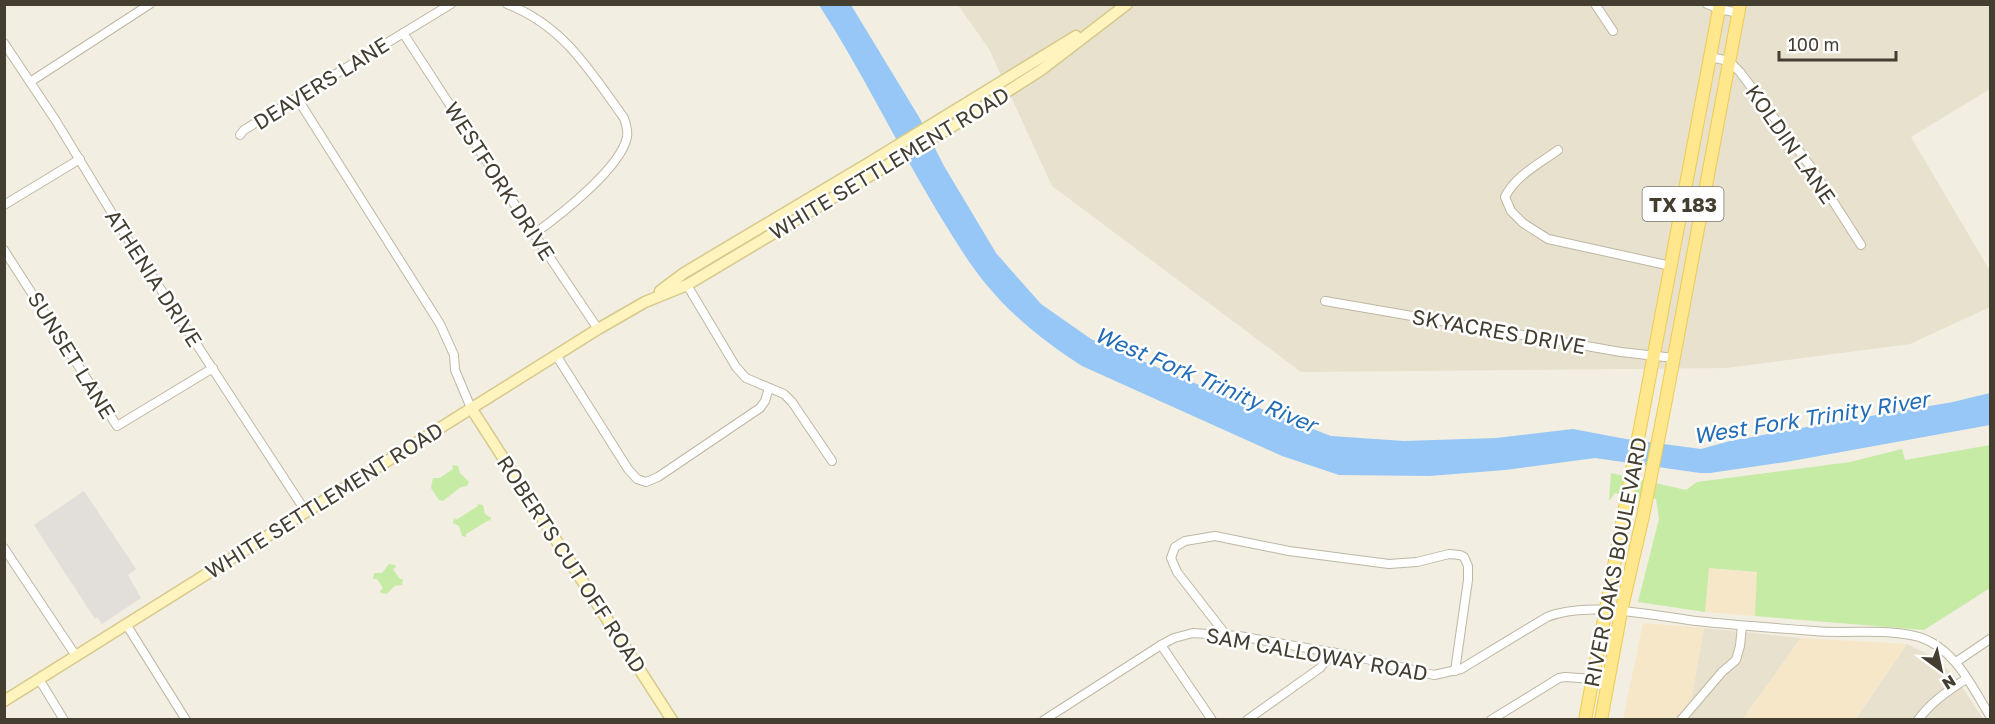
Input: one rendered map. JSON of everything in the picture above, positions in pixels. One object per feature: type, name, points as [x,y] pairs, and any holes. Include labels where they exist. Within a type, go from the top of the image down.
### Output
[{"type":"main road","name":"WHITE SETTLEMENT ROAD","points":[[645,302],[687,285],[708,265],[1124,6]]},
{"type":"main road","name":"WHITE SETTLEMENT ROAD","points":[[4,700],[598,329],[645,302],[684,273],[708,265],[873,176],[1041,70],[1124,6]]},
{"type":"main road","name":"TX 183","points":[[1655,355],[1720,7]]},
{"type":"main road","name":"TX 183","points":[[1674,358],[1739,9]]},
{"type":"main road","name":"RIVER OAKS BOULEVARD","points":[[1585,720],[1655,355]]},
{"type":"main road","name":"RIVER OAKS BOULEVARD","points":[[1601,720],[1674,358]]},
{"type":"main road","name":"ROBERTS CUT OFF ROAD","points":[[471,408],[672,720]]},
{"type":"street","points":[[30,82],[150,4]]},
{"type":"street","name":"DEAVERS LANE","points":[[240,135],[244,130],[451,4]]},
{"type":"street","points":[[507,4],[543,22],[565,40],[624,118],[627,126],[627,136],[620,154],[603,174],[553,221],[534,234]]},
{"type":"street","points":[[1595,4],[1613,31]]},
{"type":"street","points":[[1707,4],[1739,9]]},
{"type":"street","name":"WESTFORK DRIVE","points":[[403,33],[598,329]]},
{"type":"street","name":"ATHENIA DRIVE","points":[[4,44],[80,159],[124,234],[306,512]]},
{"type":"street","points":[[1710,57],[1729,61]]},
{"type":"street","name":"KOLDIN LANE","points":[[1729,61],[1740,72],[1813,170],[1861,245]]},
{"type":"street","points":[[297,98],[440,324],[454,355],[455,370],[471,408]]},
{"type":"street","points":[[1557,150],[1510,187],[1505,197],[1511,211],[1523,223],[1548,239],[1671,266]]},
{"type":"street","points":[[4,205],[80,159]]},
{"type":"street","name":"SUNSET LANE","points":[[4,250],[117,426],[213,368]]},
{"type":"street","points":[[687,285],[736,367],[746,378],[783,394],[792,402],[832,461]]},
{"type":"street","name":"SKYACRES DRIVE","points":[[1325,301],[1621,352],[1674,358]]},
{"type":"street","points":[[556,356],[628,469],[637,479],[646,482],[658,477],[760,408],[769,388]]},
{"type":"street","points":[[1226,635],[1177,572],[1171,558],[1174,547],[1185,541],[1215,536],[1289,551],[1389,564],[1416,562],[1449,554],[1460,555],[1464,557],[1468,566],[1468,580],[1455,671]]},
{"type":"street","points":[[4,548],[75,656]]},
{"type":"street","name":"SAM CALLOWAY ROAD","points":[[1044,720],[1161,645],[1174,638],[1193,633],[1226,635],[1333,652],[1434,675],[1461,669],[1547,617],[1577,610],[1605,610],[1742,626],[1831,632],[1892,633],[1919,638],[1941,649],[1956,662],[1990,716]]},
{"type":"street","points":[[126,624],[186,720]]},
{"type":"street","points":[[1681,720],[1722,672],[1736,660],[1742,626]]},
{"type":"street","points":[[1956,662],[1990,639]]},
{"type":"street","points":[[1161,645],[1212,720]]},
{"type":"street","points":[[1247,720],[1320,668],[1333,652]]},
{"type":"street","points":[[1491,720],[1559,678],[1565,676],[1608,680]]},
{"type":"street","points":[[39,679],[64,720]]},
{"type":"street","points":[[1918,720],[1941,695],[1966,679]]},
{"type":"shaded area","points":[[958,5],[1990,5],[1990,89],[1911,137],[1990,271],[1990,307],[1910,344],[1727,368],[1301,372],[1052,186],[989,49]]},
{"type":"shaded area","points":[[84,491],[136,569],[128,575],[141,598],[102,624],[97,617],[95,619],[34,525]]},
{"type":"shaded area","points":[[1709,568],[1758,572],[1755,616],[1705,612]]},
{"type":"shaded area","points":[[1643,623],[1704,628],[1691,702],[1676,719],[1623,720]]},
{"type":"shaded area","points":[[1704,628],[1801,638],[1743,719],[1676,720],[1691,702]]},
{"type":"shaded area","points":[[1801,638],[1907,644],[1855,719],[1743,719]]},
{"type":"shaded area","points":[[1907,644],[1937,659],[1956,678],[1983,719],[1855,720]]},
{"type":"green space","points":[[1990,445],[1990,588],[1924,630],[1755,616],[1757,572],[1709,568],[1705,612],[1638,602],[1659,519],[1656,499],[1615,493],[1609,501],[1611,473],[1686,490],[1697,482],[1850,462],[1902,449],[1905,460]]},
{"type":"green space","points":[[452,465],[458,466],[460,473],[469,482],[467,486],[461,487],[443,501],[439,500],[431,488],[433,478],[440,478],[453,469]]},
{"type":"green space","points":[[477,504],[483,505],[485,514],[491,518],[490,522],[489,520],[466,534],[466,537],[462,536],[459,526],[453,523],[454,518],[456,520],[478,506]]},
{"type":"green space","points":[[389,564],[395,565],[393,569],[400,579],[403,579],[402,585],[394,586],[387,594],[381,593],[383,588],[377,579],[373,579],[374,573],[382,573]]},
{"type":"water","points":[[819,5],[851,5],[919,117],[944,166],[996,253],[1041,304],[1091,339],[1192,382],[1331,436],[1404,441],[1496,438],[1573,429],[1701,449],[1730,441],[1953,402],[1990,393],[1990,425],[1786,462],[1710,473],[1595,458],[1505,470],[1429,476],[1339,475],[1282,456],[1082,366],[1055,348],[1006,307],[978,275],[954,239],[850,55]]},
{"type":"water label","name":"West Fork Trinity River","points":[[1206,379]]},
{"type":"water label","name":"West Fork Trinity River","points":[[1811,417]]}]
